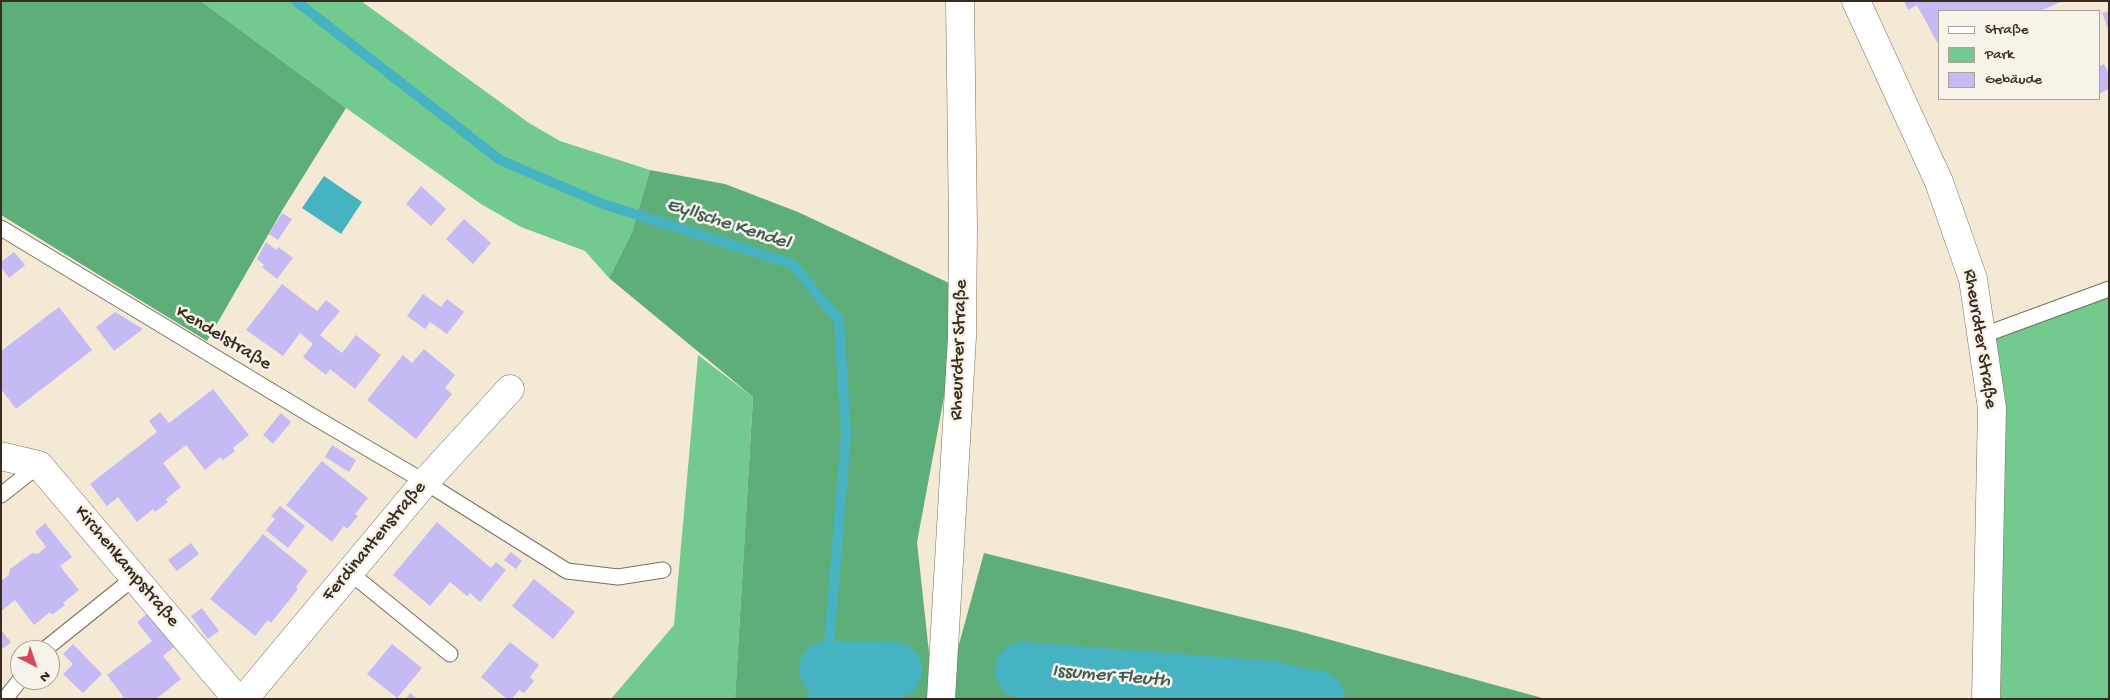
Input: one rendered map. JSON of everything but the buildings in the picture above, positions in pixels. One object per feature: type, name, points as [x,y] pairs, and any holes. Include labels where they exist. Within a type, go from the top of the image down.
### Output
[{"type":"street","name":"Rheurdter Straße","points":[[941,699],[962,337],[963,228],[960,1]]},
{"type":"street","name":"Rheurdter Straße","points":[[1856,1],[1939,182],[1974,279],[1992,408],[1986,699]]},
{"type":"street","name":"Ferdinantenstraße","points":[[244,699],[425,482],[510,389]]},
{"type":"street","points":[[1,456],[39,464]]},
{"type":"street","name":"Kirchenkampstraße","points":[[39,464],[237,699]]},
{"type":"lane","name":"Kendelstraße","points":[[1,228],[425,482],[567,571],[618,577],[662,570]]},
{"type":"lane","points":[[1981,336],[2109,288]]},
{"type":"lane","points":[[1,494],[39,464]]},
{"type":"lane","points":[[349,572],[450,654]]},
{"type":"lane","points":[[57,640],[135,578]]},
{"type":"green space","points":[[1,1],[201,1],[346,108],[283,209],[207,341],[1,215]]},
{"type":"green space","points":[[201,1],[361,1],[529,123],[560,141],[650,170],[632,232],[609,278],[585,251],[521,227],[481,204],[346,108]]},
{"type":"green space","points":[[650,170],[725,184],[798,212],[964,290],[917,542],[934,699],[735,699],[753,397],[609,278],[632,232]]},
{"type":"green space","points":[[2109,289],[2109,699],[1987,699],[1981,336]]},
{"type":"green space","points":[[698,355],[753,397],[735,699],[611,699],[674,625]]},
{"type":"green space","points":[[984,553],[1298,631],[1546,699],[944,699]]},
{"type":"water","points":[[324,176],[362,202],[341,234],[302,208]]},
{"type":"waterway","name":"Eyllsche Kendel","points":[[296,1],[500,160],[603,204],[792,264],[839,320],[846,435],[827,669]]},
{"type":"waterway","points":[[824,699],[827,669]]},
{"type":"waterway","name":"Issumer Fleuth","points":[[827,669],[894,670]]},
{"type":"waterway","name":"Issumer Fleuth","points":[[1023,670],[1268,689],[1317,699]]}]
